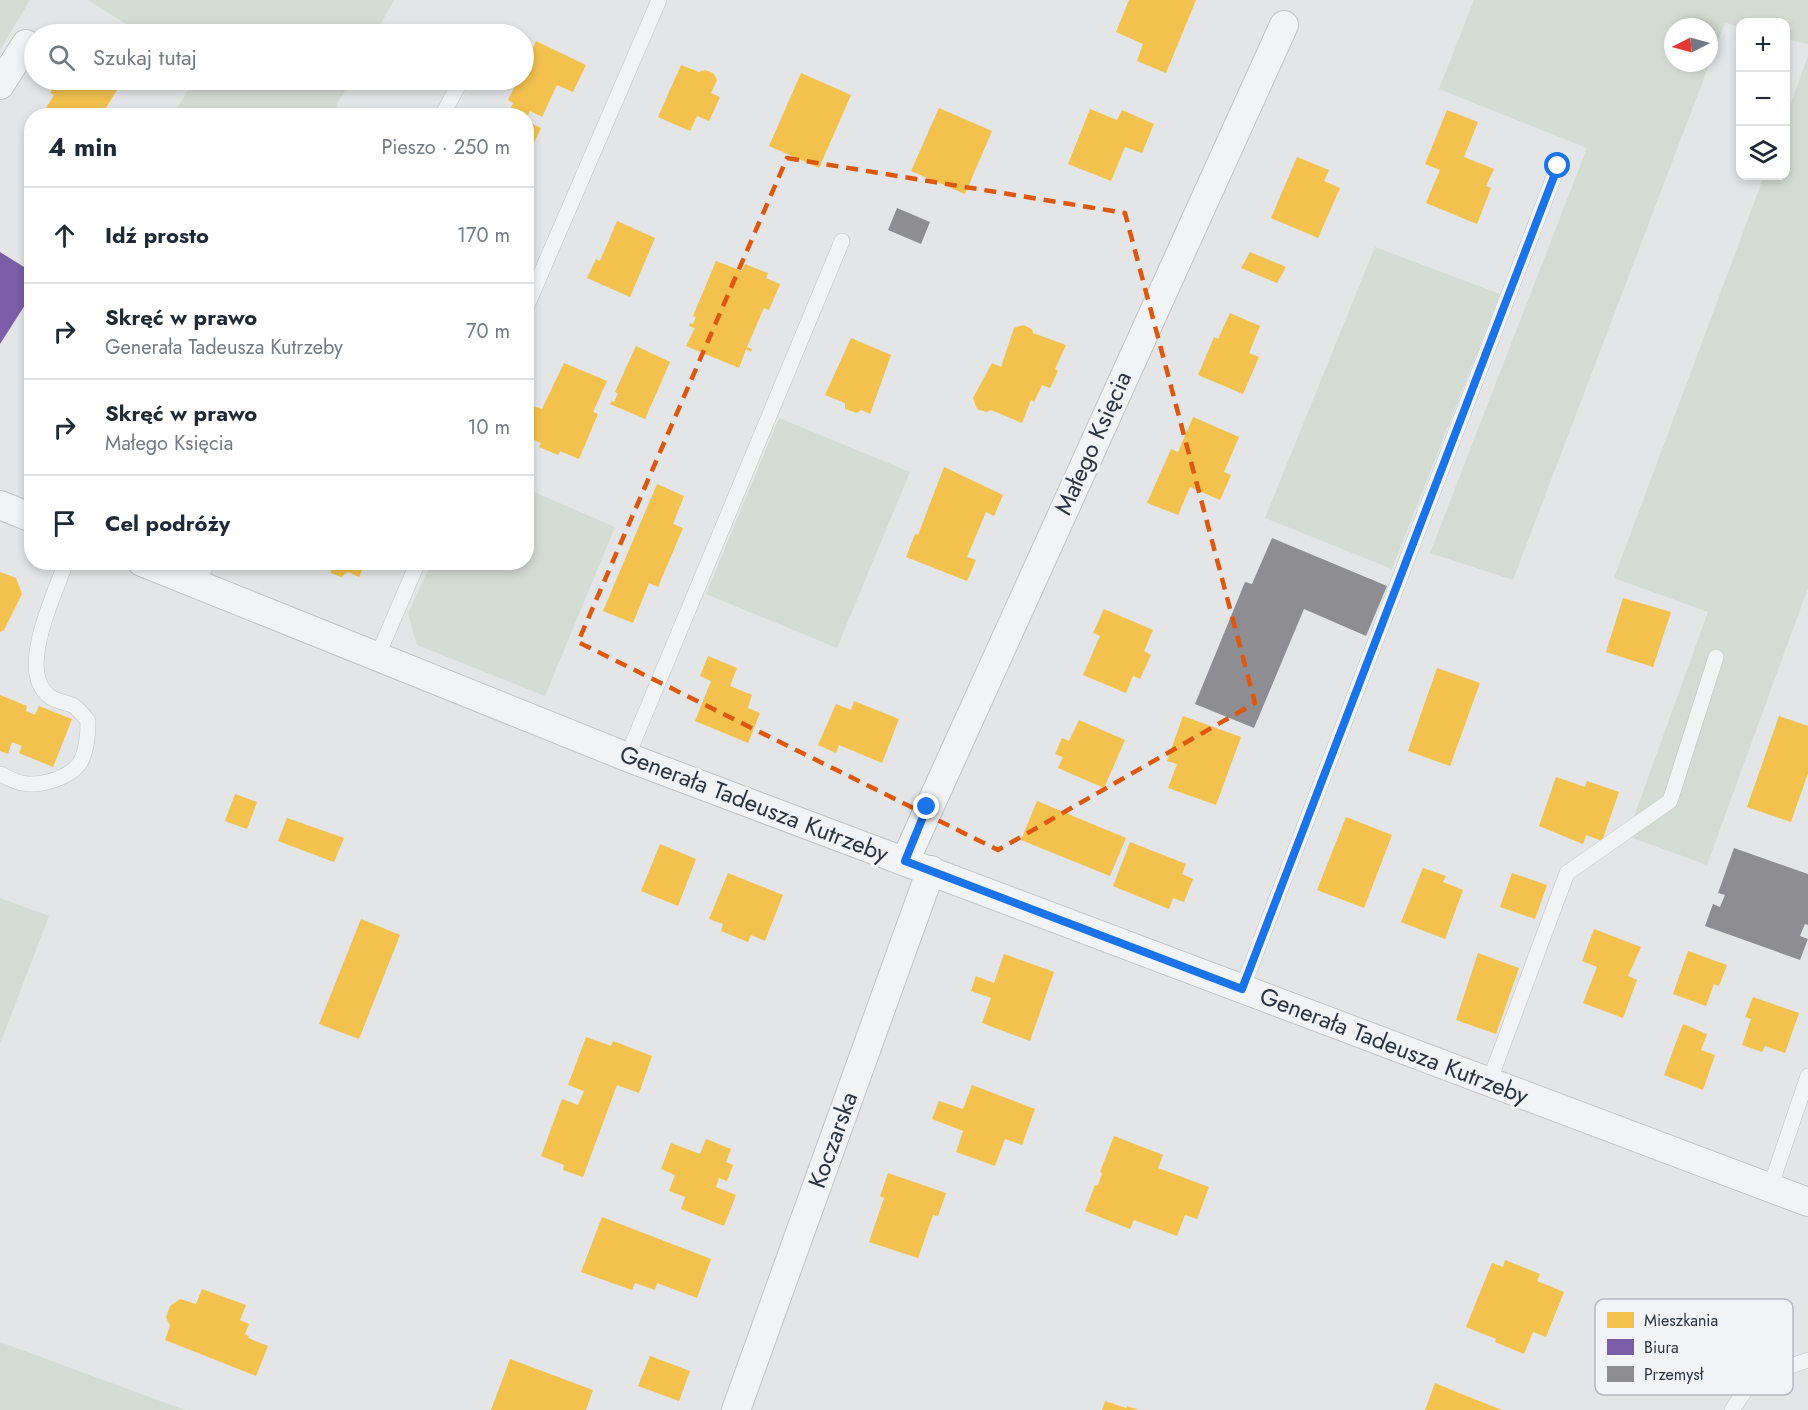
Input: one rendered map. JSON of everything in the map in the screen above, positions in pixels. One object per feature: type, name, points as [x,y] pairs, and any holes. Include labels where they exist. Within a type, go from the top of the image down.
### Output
[{"type":"street","name":"Małego Księcia","points":[[918,866],[1284,25]]},
{"type":"street","points":[[0,85],[24,47]]},
{"type":"street","points":[[0,505],[24,515]]},
{"type":"street","name":"Generała Tadeusza Kutrzeby","points":[[182,570],[202,574],[377,657],[627,757],[1808,1202]]},
{"type":"street","name":"Koczarska","points":[[736,1410],[918,866]]},
{"type":"lane","points":[[534,289],[658,0]]},
{"type":"lane","points":[[446,108],[456,90]]},
{"type":"lane","points":[[1242,989],[1558,166]]},
{"type":"lane","points":[[627,757],[842,241]]},
{"type":"lane","points":[[0,774],[23,783],[43,782],[65,776],[81,761],[87,742],[88,721],[74,706],[56,701],[43,689],[36,669],[37,647],[63,570]]},
{"type":"lane","points":[[377,657],[414,570]]},
{"type":"lane","points":[[1489,1082],[1566,873],[1670,801],[1716,657]]},
{"type":"lane","points":[[1770,1188],[1808,1076]]},
{"type":"lane","points":[[1793,1365],[1808,1360]]},
{"type":"lane","points":[[1732,1410],[1742,1395]]},
{"type":"highlighted area","points":[[787,158],[1125,213],[1255,703],[998,850],[578,642]]},
{"type":"shaded area","points":[[0,0],[30,0],[0,50]]},
{"type":"shaded area","points":[[88,0],[394,0],[381,24],[126,24]]},
{"type":"shaded area","points":[[1474,0],[1808,0],[1808,44],[1790,40],[1790,18],[1736,18],[1736,26],[1725,23],[1718,41],[1718,18],[1664,18],[1664,72],[1706,72],[1513,580],[1430,553],[1587,148],[1439,89]]},
{"type":"shaded area","points":[[1808,56],[1808,588],[1707,865],[1627,836],[1708,612],[1614,578],[1763,180],[1790,180],[1790,106]]},
{"type":"shaded area","points":[[188,90],[345,90],[335,108],[177,108]]},
{"type":"shaded area","points":[[1375,247],[1500,294],[1392,569],[1265,518]]},
{"type":"shaded area","points":[[779,418],[910,472],[837,648],[706,594]]},
{"type":"shaded area","points":[[534,492],[615,527],[545,696],[417,645],[408,614],[428,570],[534,570]]},
{"type":"shaded area","points":[[0,898],[49,916],[0,1044]]},
{"type":"shaded area","points":[[0,1342],[185,1410],[0,1410]]},
{"type":"building: Mieszkania","points":[[1129,0],[1196,0],[1166,73],[1137,61],[1143,44],[1116,32]]},
{"type":"building: Mieszkania","points":[[536,41],[586,65],[573,92],[557,85],[542,117],[534,113],[534,108],[511,108],[513,103],[508,100],[513,90],[534,90],[534,46]]},
{"type":"building: Mieszkania","points":[[681,65],[699,72],[705,70],[713,73],[717,80],[711,93],[720,97],[709,121],[697,116],[690,131],[658,117]]},
{"type":"building: Mieszkania","points":[[801,73],[851,95],[819,168],[769,146]]},
{"type":"building: Mieszkania","points":[[52,90],[117,90],[106,108],[46,108],[54,95],[50,93]]},
{"type":"building: Mieszkania","points":[[939,108],[992,131],[965,194],[911,171]]},
{"type":"building: Mieszkania","points":[[1090,109],[1117,120],[1122,110],[1154,124],[1142,153],[1125,147],[1111,181],[1068,164]]},
{"type":"building: Mieszkania","points":[[1447,110],[1478,122],[1464,157],[1494,169],[1486,186],[1491,188],[1477,224],[1426,203],[1440,170],[1425,164]]},
{"type":"building: Mieszkania","points":[[534,125],[541,128],[534,142]]},
{"type":"building: Mieszkania","points":[[1297,157],[1329,170],[1324,181],[1340,188],[1318,238],[1271,218]]},
{"type":"building: Mieszkania","points":[[617,221],[655,238],[630,297],[587,278],[596,259],[600,261]]},
{"type":"building: Mieszkania","points":[[1250,252],[1286,267],[1277,283],[1241,268]]},
{"type":"building: Mieszkania","points":[[716,261],[742,271],[745,264],[768,273],[766,278],[780,284],[769,310],[764,308],[747,347],[752,349],[751,352],[746,349],[739,368],[686,346],[695,328],[689,326],[690,323],[693,324],[696,317],[693,316]]},
{"type":"building: Mieszkania","points":[[1230,313],[1260,326],[1249,353],[1259,357],[1243,394],[1198,375],[1214,337],[1218,339]]},
{"type":"building: Mieszkania","points":[[1023,325],[1032,329],[1033,333],[1066,345],[1055,369],[1058,371],[1050,388],[1042,385],[1034,402],[1031,400],[1022,423],[991,410],[986,412],[977,409],[973,398],[992,363],[1001,367],[1014,328]]},
{"type":"building: Mieszkania","points":[[851,338],[891,355],[870,414],[861,410],[857,413],[845,409],[845,403],[825,395]]},
{"type":"building: Mieszkania","points":[[636,346],[670,362],[645,419],[610,404],[614,402],[618,393],[615,392]]},
{"type":"building: Mieszkania","points":[[564,363],[607,381],[593,412],[598,414],[579,459],[560,451],[558,455],[539,447],[541,443],[534,440],[534,406],[542,409]]},
{"type":"building: Mieszkania","points":[[1193,417],[1239,437],[1224,472],[1231,475],[1220,500],[1190,487],[1178,515],[1147,503],[1171,449],[1178,452]]},
{"type":"building: Mieszkania","points":[[944,467],[1003,495],[994,516],[986,512],[967,557],[976,560],[967,581],[906,557],[915,534],[918,535]]},
{"type":"building: Mieszkania","points":[[657,484],[684,496],[673,524],[683,528],[658,587],[649,583],[633,623],[603,611]]},
{"type":"building: Mieszkania","points":[[330,570],[362,570],[359,577],[348,572],[341,577],[331,573]]},
{"type":"building: Mieszkania","points":[[0,572],[16,578],[22,594],[4,630],[0,632]]},
{"type":"building: Mieszkania","points":[[1623,598],[1671,612],[1653,667],[1606,652]]},
{"type":"building: Mieszkania","points":[[1104,609],[1153,630],[1144,651],[1151,655],[1140,679],[1133,676],[1126,693],[1083,675],[1100,636],[1093,633]]},
{"type":"building: Mieszkania","points":[[708,656],[737,668],[730,686],[752,695],[748,708],[760,713],[748,743],[695,721],[711,681],[700,676]]},
{"type":"building: Mieszkania","points":[[1437,668],[1480,683],[1450,766],[1408,751]]},
{"type":"building: Mieszkania","points":[[0,695],[27,706],[26,711],[35,715],[39,706],[72,719],[53,767],[19,753],[22,746],[12,742],[8,754],[0,751]]},
{"type":"building: Mieszkania","points":[[854,701],[899,719],[882,763],[839,745],[836,753],[818,745],[836,704],[851,710]]},
{"type":"building: Mieszkania","points":[[1183,716],[1241,737],[1216,805],[1168,788],[1177,764],[1167,761]]},
{"type":"building: Mieszkania","points":[[1779,716],[1808,726],[1808,773],[1791,822],[1747,807]]},
{"type":"building: Mieszkania","points":[[1079,720],[1125,740],[1104,788],[1058,768],[1063,757],[1055,754],[1062,738],[1069,741]]},
{"type":"building: Mieszkania","points":[[1556,777],[1585,787],[1587,781],[1619,792],[1602,841],[1586,835],[1583,844],[1539,826]]},
{"type":"building: Mieszkania","points":[[235,794],[257,802],[247,829],[225,821]]},
{"type":"building: Mieszkania","points":[[1037,801],[1126,838],[1110,876],[1021,840]]},
{"type":"building: Mieszkania","points":[[1346,817],[1392,835],[1364,908],[1317,890]]},
{"type":"building: Mieszkania","points":[[287,818],[344,838],[334,862],[278,841]]},
{"type":"building: Mieszkania","points":[[1130,842],[1186,864],[1182,874],[1193,879],[1184,902],[1173,898],[1169,909],[1113,886]]},
{"type":"building: Mieszkania","points":[[660,844],[696,859],[678,906],[641,891]]},
{"type":"building: Mieszkania","points":[[1423,868],[1446,876],[1443,882],[1463,890],[1445,939],[1401,922]]},
{"type":"building: Mieszkania","points":[[728,873],[783,895],[765,941],[751,935],[748,942],[721,931],[723,924],[709,919]]},
{"type":"building: Mieszkania","points":[[1512,873],[1547,885],[1535,919],[1500,907]]},
{"type":"building: Mieszkania","points":[[361,919],[400,935],[359,1039],[319,1024]]},
{"type":"building: Mieszkania","points":[[1594,929],[1641,947],[1628,976],[1637,980],[1623,1018],[1583,1003],[1597,967],[1582,961]]},
{"type":"building: Mieszkania","points":[[1688,951],[1727,965],[1719,986],[1714,984],[1706,1006],[1673,994]]},
{"type":"building: Mieszkania","points":[[1478,953],[1519,968],[1496,1034],[1456,1020]]},
{"type":"building: Mieszkania","points":[[1004,954],[1054,972],[1030,1041],[982,1023],[991,998],[971,991],[976,976],[994,983]]},
{"type":"building: Mieszkania","points":[[1753,997],[1799,1013],[1785,1053],[1765,1046],[1762,1052],[1742,1045],[1751,1019],[1745,1017]]},
{"type":"building: Mieszkania","points":[[1683,1024],[1707,1034],[1701,1050],[1715,1055],[1703,1090],[1664,1075]]},
{"type":"building: Mieszkania","points":[[586,1037],[611,1046],[613,1041],[652,1056],[639,1093],[617,1085],[583,1177],[563,1170],[564,1165],[541,1156],[562,1099],[578,1105],[584,1091],[568,1085]]},
{"type":"building: Mieszkania","points":[[972,1085],[1035,1109],[1022,1145],[1005,1139],[995,1166],[956,1152],[963,1131],[932,1119],[939,1101],[963,1109]]},
{"type":"building: Mieszkania","points":[[1114,1136],[1163,1155],[1158,1168],[1209,1187],[1197,1219],[1185,1215],[1177,1236],[1134,1220],[1130,1229],[1085,1211],[1095,1185],[1098,1186],[1102,1173],[1100,1172]]},
{"type":"building: Mieszkania","points":[[706,1139],[731,1149],[726,1162],[733,1165],[727,1181],[719,1178],[716,1187],[736,1195],[724,1226],[681,1209],[685,1197],[669,1191],[675,1175],[661,1169],[671,1143],[700,1154]]},
{"type":"building: Mieszkania","points":[[888,1173],[946,1193],[938,1216],[933,1215],[918,1258],[869,1242],[884,1198],[880,1196]]},
{"type":"building: Mieszkania","points":[[602,1217],[711,1259],[697,1298],[657,1283],[655,1290],[635,1283],[632,1290],[581,1272]]},
{"type":"building: Mieszkania","points":[[1505,1260],[1540,1274],[1537,1281],[1564,1292],[1546,1337],[1533,1332],[1524,1354],[1466,1327],[1492,1263],[1503,1267]]},
{"type":"building: Mieszkania","points":[[202,1289],[246,1305],[240,1320],[249,1324],[245,1334],[249,1336],[248,1338],[268,1346],[256,1376],[165,1340],[170,1326],[166,1317],[170,1306],[180,1299],[196,1304]]},
{"type":"building: Mieszkania","points":[[650,1356],[690,1371],[679,1401],[638,1386]]},
{"type":"building: Mieszkania","points":[[510,1359],[593,1390],[586,1410],[491,1410]]},
{"type":"building: Mieszkania","points":[[1435,1383],[1459,1393],[1502,1410],[1425,1410]]},
{"type":"building: Mieszkania","points":[[1105,1401],[1126,1408],[1127,1406],[1139,1410],[1102,1410]]},
{"type":"building: Biura","points":[[0,252],[24,267],[24,306],[0,344]]},
{"type":"building: Przemysł","points":[[897,208],[930,222],[921,244],[888,230]]},
{"type":"building: Przemysł","points":[[1272,538],[1387,586],[1366,636],[1304,609],[1254,728],[1195,704],[1245,582],[1252,584]]},
{"type":"building: Przemysł","points":[[1734,848],[1808,874],[1808,925],[1805,924],[1800,936],[1808,939],[1800,960],[1705,926],[1713,904],[1720,907],[1725,895],[1718,893]]},
{"type":"route","points":[[927,807],[905,861],[1242,989],[1558,166]]}]
